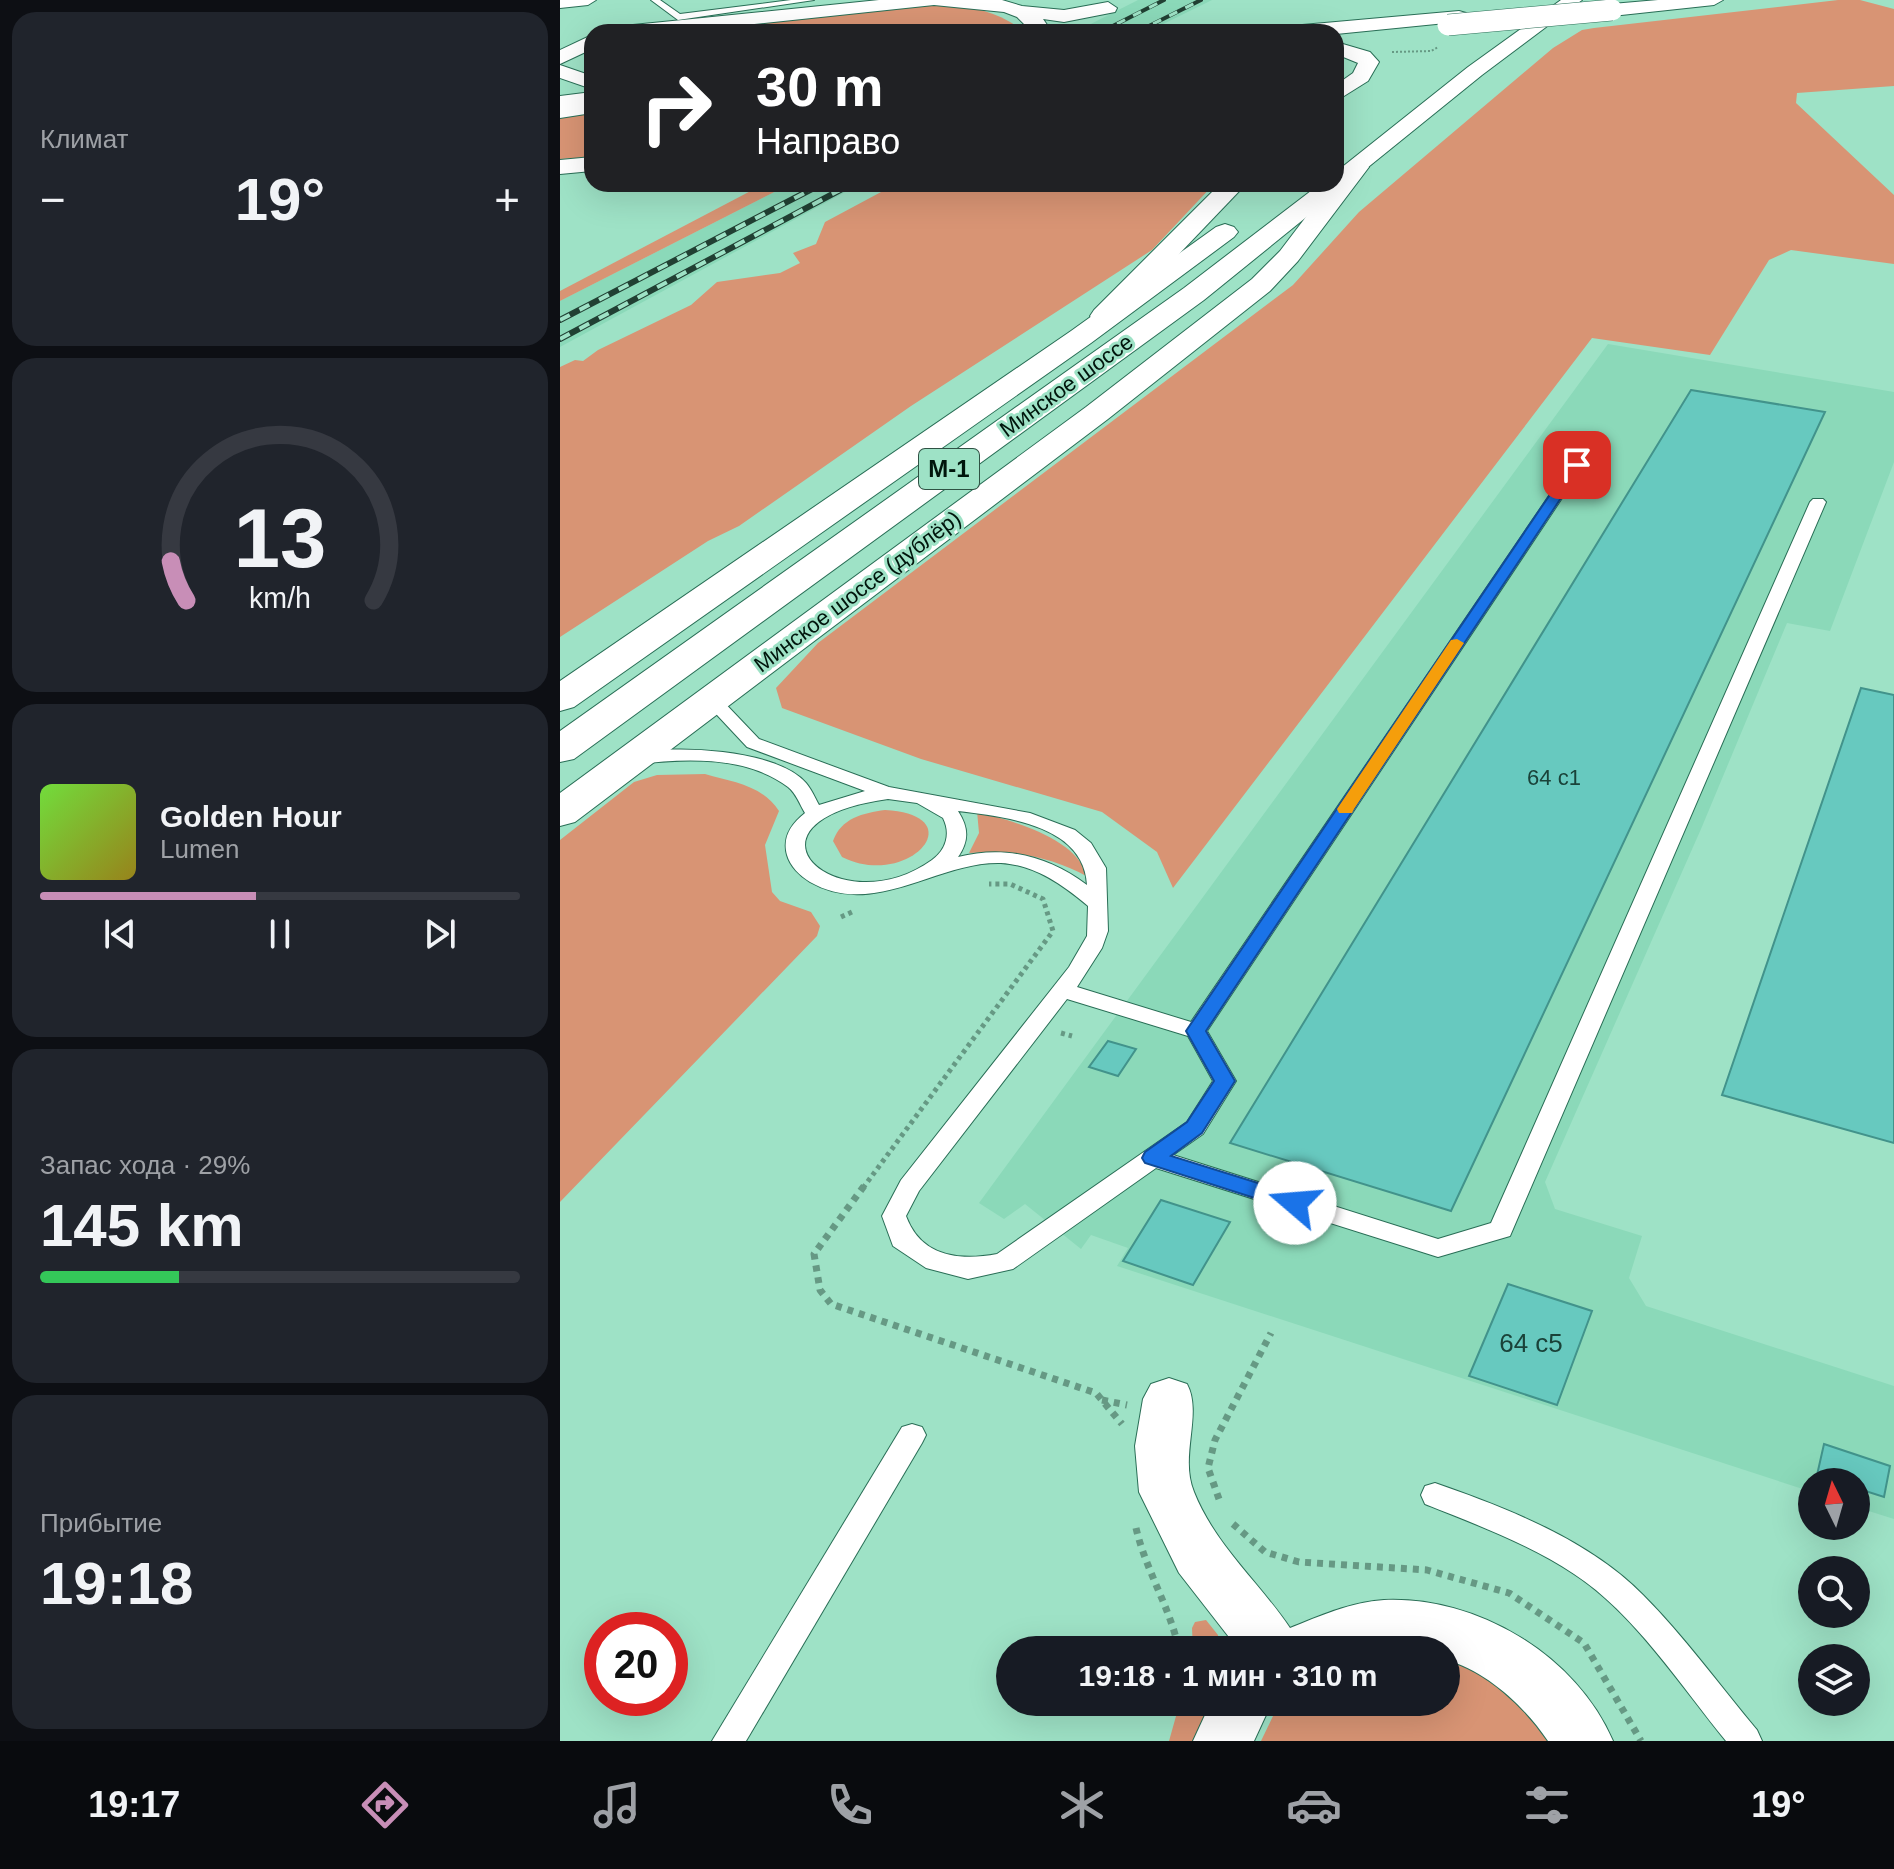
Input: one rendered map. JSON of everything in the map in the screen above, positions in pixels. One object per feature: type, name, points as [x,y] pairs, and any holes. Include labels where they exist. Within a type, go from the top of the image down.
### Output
[{"type":"main road","points":[[701,24],[934,0],[1007,5],[1064,16],[1116,4]]},
{"type":"main road","points":[[1326,24],[1366,18],[1435,0]]},
{"type":"main road","points":[[1479,41],[1539,0]]},
{"type":"main road","name":"Минское шоссе","points":[[1344,177],[1475,71],[1573,0]]},
{"type":"main road","points":[[1617,6],[1650,0]]},
{"type":"main road","points":[[1344,28],[1714,0]]},
{"type":"main road","points":[[1077,24],[1116,4]]},
{"type":"main road","points":[[1007,5],[1038,24]]},
{"type":"main road","points":[[1344,35],[1454,21]]},
{"type":"main road","points":[[560,40],[584,38]]},
{"type":"main road","points":[[560,58],[584,43]]},
{"type":"main road","points":[[1344,50],[1363,56],[1369,62],[1361,77],[1344,89]]},
{"type":"main road","points":[[560,71],[584,80]]},
{"type":"main road","points":[[560,102],[584,99]]},
{"type":"main road","points":[[560,111],[584,108]]},
{"type":"main road","points":[[562,167],[584,165]]},
{"type":"main road","points":[[1081,337],[1167,257],[1226,192]]},
{"type":"main road","name":"Минское шоссе","points":[[560,699],[1081,337],[1281,192]]},
{"type":"main road","name":"Минское шоссе","points":[[560,750],[1194,294],[1325,192]]},
{"type":"main road","name":"Минское шоссе (дублёр)","points":[[560,813],[1097,413],[1261,285],[1289,256],[1333,192]]},
{"type":"street","points":[[560,3],[588,0]]},
{"type":"street","points":[[1148,1413],[1161,1446],[1166,1492],[1199,1556],[1262,1636]]},
{"type":"street","points":[[1332,1636],[1374,1626],[1427,1629],[1453,1636]]},
{"type":"street","points":[[1460,1638],[1479,1643],[1526,1671],[1565,1711],[1583,1741]]},
{"type":"street","points":[[1223,1741],[1235,1716]]},
{"type":"lane","points":[[655,0],[678,17],[810,0]]},
{"type":"lane","points":[[1196,1031],[1577,465]]},
{"type":"lane","points":[[1153,1158],[1438,1248],[1501,1229],[1818,502]]},
{"type":"lane","points":[[712,700],[753,743],[888,793]]},
{"type":"lane","points":[[630,759],[681,753],[722,757],[767,768],[798,785],[815,814]]},
{"type":"lane","points":[[1062,990],[1196,1031],[1225,1081],[1195,1128],[1004,1262],[968,1269],[935,1261],[902,1239],[894,1216],[910,1186],[1062,990],[1096,936],[1100,918],[1096,902],[1096,864],[1079,844],[1051,826],[990,808],[935,803],[913,795],[888,793],[861,795],[815,814],[801,828],[795,843],[797,858],[808,872],[826,882],[850,887],[877,888],[904,883],[984,857],[1036,862],[1068,877],[1096,902]]},
{"type":"lane","points":[[928,873],[946,860],[956,844],[958,829],[950,814],[935,803]]},
{"type":"lane","points":[[728,1741],[912,1435]]},
{"type":"lane","points":[[1435,1495],[1501,1522],[1585,1565],[1632,1604],[1746,1741]]},
{"type":"path","points":[[1392,52],[1419,51]]},
{"type":"path","points":[[983,884],[1010,884],[1043,899],[1053,931],[814,1254],[820,1290],[831,1304],[1148,1413]]},
{"type":"path","points":[[841,917],[855,910]]},
{"type":"path","points":[[1222,1506],[1208,1468],[1215,1440],[1271,1333]]},
{"type":"path","points":[[1226,1518],[1265,1552],[1299,1562],[1427,1570],[1509,1593],[1584,1643],[1641,1741]]},
{"type":"path","points":[[1135,1525],[1139,1552],[1176,1625],[1177,1636]]},
{"type":"shaded area","points":[[1138,0],[1212,0],[1163,24],[1091,24]]},
{"type":"shaded area","points":[[1860,0],[1894,9],[1894,86],[1797,93],[1796,103],[1894,195],[1894,264],[1791,250],[1769,260],[1710,355],[1592,338],[1173,888],[1157,852],[1102,812],[921,759],[782,708],[776,688],[818,643],[1293,285],[1359,212],[1553,48],[1582,30]]},
{"type":"shaded area","points":[[945,4],[987,12],[1013,24],[740,24]]},
{"type":"shaded area","points":[[584,115],[584,158],[560,159],[560,117]]},
{"type":"shaded area","points":[[749,192],[774,192],[560,301],[560,291]]},
{"type":"shaded area","points":[[774,192],[845,192],[560,347],[560,301]]},
{"type":"shaded area","points":[[881,192],[1206,192],[1152,250],[911,406],[739,526],[708,541],[560,637],[560,367],[575,360],[583,361],[598,350],[691,305],[717,282],[780,273],[800,263],[793,253],[816,244],[825,222]]},
{"type":"shaded area","points":[[1608,344],[1894,392],[1894,462],[1830,631],[1787,623],[1701,829],[1545,1182],[1555,1209],[1642,1236],[1629,1278],[1646,1306],[1894,1386],[1894,1519],[1870,1511],[1870,1468],[1798,1468],[1798,1487],[1117,1266],[1128,1248],[1091,1235],[1081,1249],[1025,1204],[1004,1219],[979,1203]]},
{"type":"shaded area","points":[[705,774],[755,790],[779,811],[765,845],[772,892],[780,901],[811,912],[820,926],[817,936],[560,1202],[560,840],[634,782],[657,775]]},
{"type":"shaded area","points":[[885,810],[912,815],[926,824],[928,836],[922,848],[908,858],[889,864],[866,865],[842,857],[833,841],[841,827],[861,815]]},
{"type":"shaded area","points":[[977,811],[1025,826],[1057,841],[1071,851],[1088,877],[1060,864],[1031,856],[969,853],[979,833]]},
{"type":"shaded area","points":[[1206,1620],[1218,1636],[1192,1636],[1195,1622]]},
{"type":"shaded area","points":[[1460,1659],[1495,1673],[1561,1741],[1261,1741],[1273,1716],[1460,1716]]},
{"type":"shaded area","points":[[1176,1716],[1207,1716],[1197,1741],[1169,1741]]},
{"type":"building","points":[[1691,390],[1825,412],[1451,1211],[1230,1143]]},
{"type":"building","points":[[1861,688],[1894,695],[1894,1143],[1722,1095]]},
{"type":"building","points":[[1108,1041],[1136,1049],[1118,1076],[1089,1067]]},
{"type":"building","points":[[1161,1200],[1230,1222],[1193,1285],[1123,1261]]},
{"type":"building","points":[[1508,1284],[1592,1311],[1557,1405],[1469,1376]]},
{"type":"building","points":[[1824,1444],[1890,1466],[1884,1497],[1870,1492],[1870,1468],[1819,1468]]},
{"type":"railway","points":[[1117,24],[1164,0]]},
{"type":"railway","points":[[1153,24],[1201,0]]},
{"type":"railway","points":[[560,320],[806,192]]},
{"type":"railway","points":[[560,339],[836,192]]},
{"type":"slow traffic","points":[[1345,809],[1457,643]]},
{"type":"route","points":[[1295,1203],[1153,1158],[1195,1128],[1225,1081],[1196,1031],[1577,465]]}]
